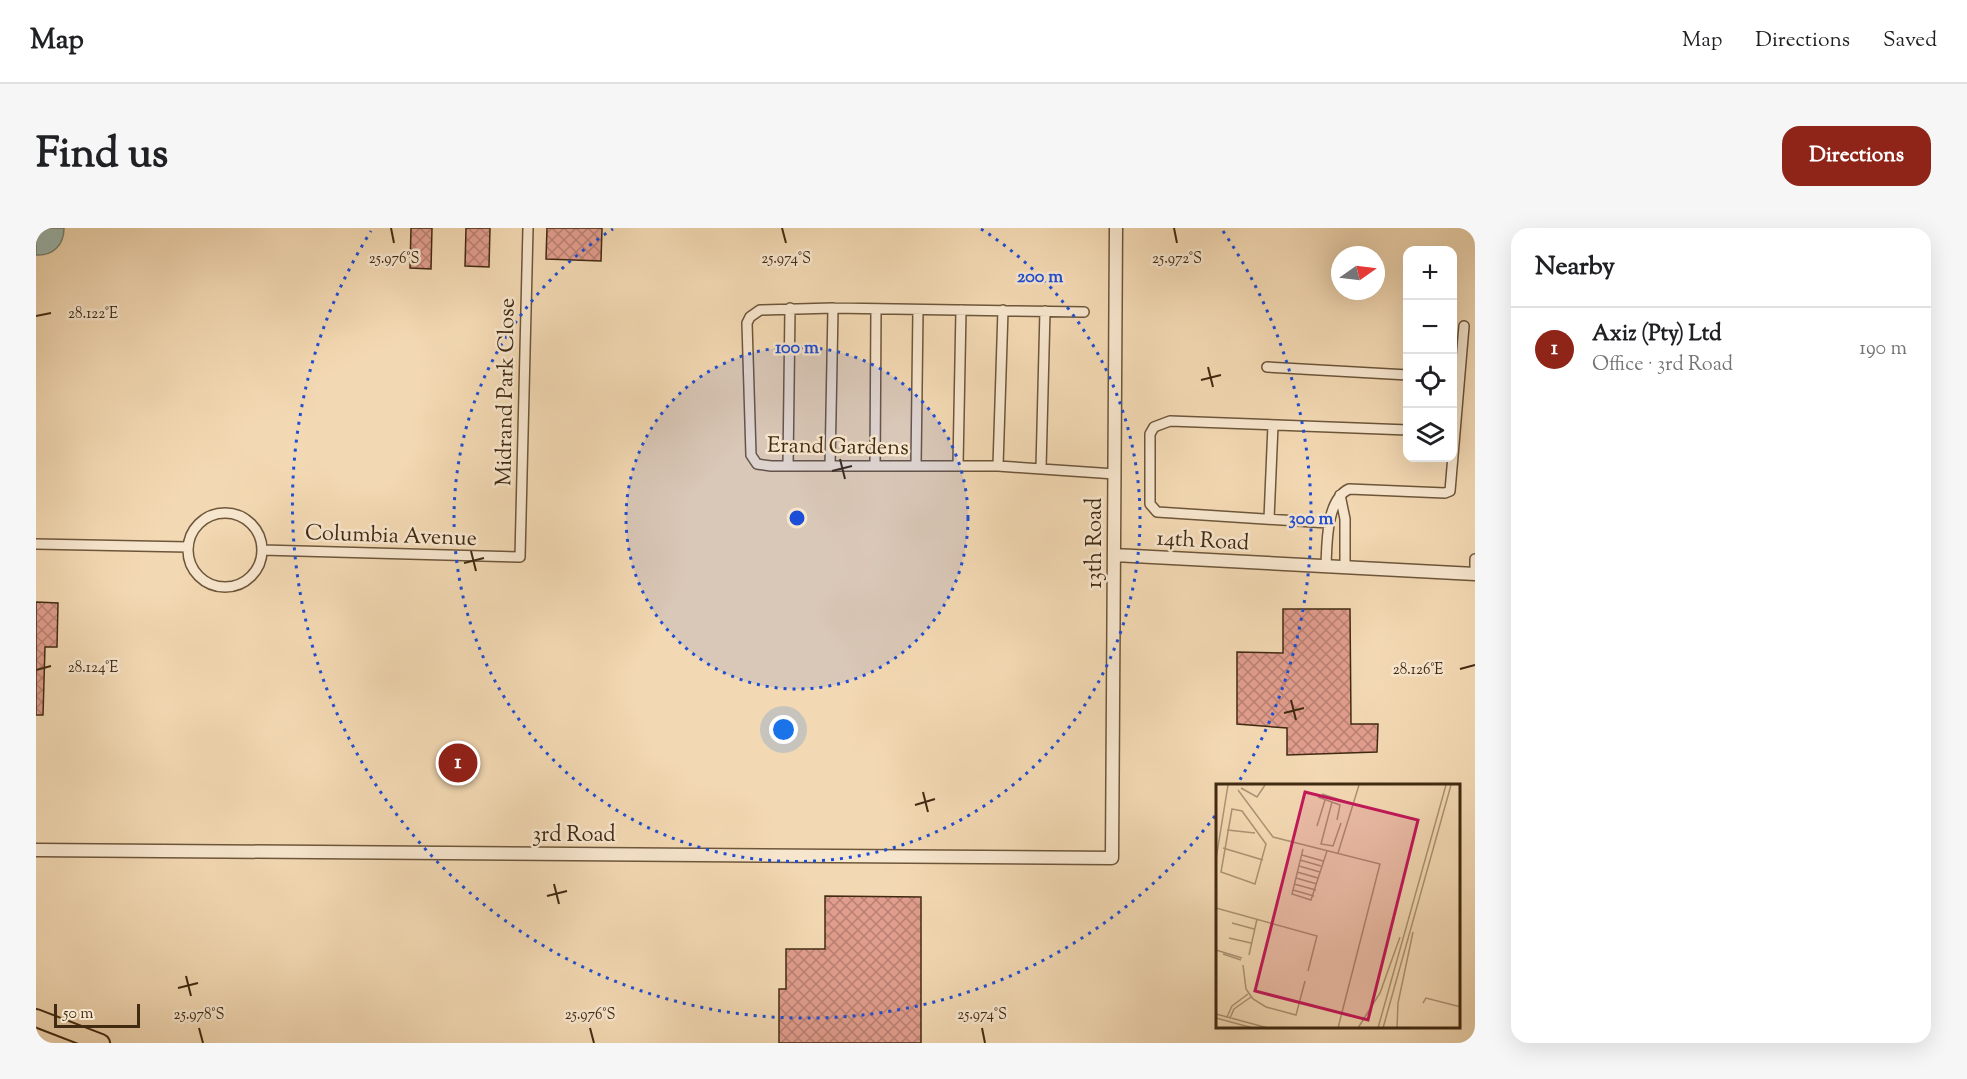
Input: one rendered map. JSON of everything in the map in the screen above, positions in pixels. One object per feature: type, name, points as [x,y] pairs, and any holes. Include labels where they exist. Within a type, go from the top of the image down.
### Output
[{"type":"highway","points":[[36,1018],[101,1043]]},
{"type":"street","name":"Midrand Park Close","points":[[520,557],[528,228]]},
{"type":"street","name":"13th Road","points":[[1112,858],[1116,228]]},
{"type":"street","points":[[788,466],[790,308]]},
{"type":"street","name":"Erand Gardens","points":[[1084,312],[833,308],[760,310],[747,322],[751,455],[753,460],[762,465],[998,466],[1115,474]]},
{"type":"street","points":[[830,466],[833,308]]},
{"type":"street","points":[[875,465],[876,309]]},
{"type":"street","points":[[916,465],[918,310]]},
{"type":"street","points":[[958,465],[961,310]]},
{"type":"street","points":[[998,466],[1004,310]]},
{"type":"street","points":[[1041,468],[1045,311]]},
{"type":"street","points":[[1457,372],[1464,326]]},
{"type":"street","points":[[1267,367],[1403,375]]},
{"type":"street","points":[[1328,523],[1157,512],[1150,504],[1150,434],[1154,426],[1170,421],[1403,430]]},
{"type":"street","points":[[1269,519],[1273,425]]},
{"type":"street","points":[[1326,566],[1328,523],[1340,495],[1349,489],[1445,493],[1450,491],[1452,462]]},
{"type":"street","points":[[1340,495],[1345,519],[1345,567]]},
{"type":"street","points":[[226,512],[237,514],[248,520],[260,538],[262,550],[255,572],[236,586],[224,587],[212,585],[201,579],[189,559],[188,547],[190,536],[196,526],[215,513],[226,512]]},
{"type":"street","points":[[36,544],[188,547]]},
{"type":"street","name":"Columbia Avenue","points":[[262,550],[520,557]]},
{"type":"street","name":"14th Road","points":[[1114,555],[1475,574]]},
{"type":"street","points":[[1475,559],[1475,574]]},
{"type":"street","name":"3rd Road","points":[[36,850],[1112,858]]},
{"type":"water","points":[[36,228],[64,228],[60,244],[48,254],[36,255]]},
{"type":"building","points":[[411,228],[432,228],[431,269],[410,268]]},
{"type":"building","points":[[466,228],[490,228],[489,267],[465,266]]},
{"type":"building","points":[[547,228],[602,228],[601,261],[546,259]]},
{"type":"building","points":[[36,602],[58,603],[57,647],[45,647],[43,715],[36,715]]},
{"type":"building","points":[[1283,609],[1350,609],[1351,724],[1378,724],[1377,752],[1287,755],[1287,728],[1237,724],[1237,652],[1283,653]]},
{"type":"building","points":[[825,896],[921,897],[921,1043],[779,1043],[779,989],[786,989],[786,949],[825,949]]},
{"type":"place","name":"Axiz (Pty) Ltd","points":[[458,763]]}]
